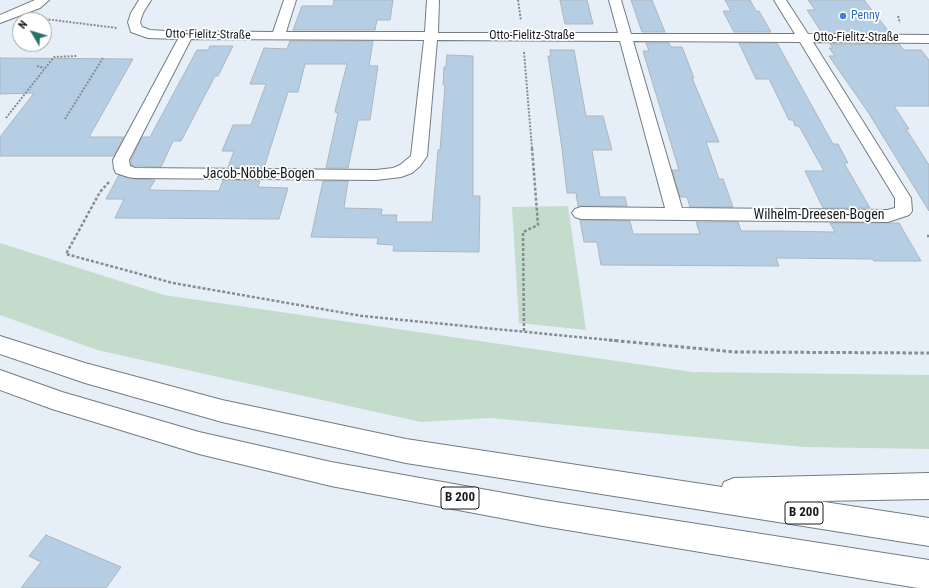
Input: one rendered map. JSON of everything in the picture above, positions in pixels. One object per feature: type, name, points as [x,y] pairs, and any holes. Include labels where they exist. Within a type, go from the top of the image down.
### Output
[{"type":"highway","name":"B 200","points":[[0,345],[85,373],[245,416],[406,451],[929,532]]},
{"type":"highway","name":"B 200","points":[[0,380],[60,402],[199,443],[331,474],[543,513],[929,575]]},
{"type":"highway","points":[[679,493],[929,486]]},
{"type":"street","points":[[20,12],[36,5],[43,0]]},
{"type":"street","points":[[136,29],[134,22],[135,17],[145,0]]},
{"type":"street","points":[[278,36],[290,0]]},
{"type":"street","name":"Jacob-Nöbbe-Bogen","points":[[122,168],[134,173],[369,175],[395,173],[406,170],[419,156],[431,36],[432,0]]},
{"type":"street","points":[[615,0],[676,213]]},
{"type":"street","points":[[780,0],[804,38]]},
{"type":"street","points":[[0,19],[12,15]]},
{"type":"street","name":"Otto-Fielitz-Straße","points":[[136,29],[148,34],[187,35],[929,39]]},
{"type":"street","points":[[122,168],[121,160],[187,35]]},
{"type":"street","name":"Wilhelm-Dreesen-Bogen","points":[[581,214],[676,213],[888,216],[903,211],[903,198],[804,38]]},
{"type":"path","points":[[518,0],[538,225],[523,232],[524,331]]},
{"type":"path","points":[[52,20],[136,29]]},
{"type":"path","points":[[6,118],[54,57],[77,56]]},
{"type":"path","points":[[65,119],[103,58]]},
{"type":"path","points":[[37,66],[44,68]]},
{"type":"path","points":[[122,168],[114,174],[100,192],[66,254],[173,283],[362,316],[735,352],[929,353]]},
{"type":"green space","points":[[568,206],[586,330],[519,323],[512,207]]},
{"type":"green space","points":[[0,243],[164,295],[692,372],[929,375],[929,449],[804,447],[490,418],[421,422],[97,350],[0,315]]},
{"type":"building","points":[[334,0],[393,0],[390,20],[377,20],[375,30],[293,30],[302,6],[333,6]]},
{"type":"building","points":[[560,0],[587,0],[593,24],[565,24]]},
{"type":"building","points":[[631,0],[652,0],[665,32],[642,32]]},
{"type":"building","points":[[725,0],[750,0],[756,11],[759,11],[771,32],[734,32],[723,11],[731,11]]},
{"type":"building","name":"Penny","points":[[808,0],[864,0],[890,33],[822,33],[807,10],[815,10]]},
{"type":"building","points":[[290,41],[373,41],[369,66],[378,66],[370,120],[358,120],[348,168],[326,168],[338,113],[335,112],[336,107],[347,64],[305,64],[298,92],[288,92],[264,168],[228,167],[234,151],[222,151],[233,125],[251,125],[266,84],[250,84],[264,48],[287,49]]},
{"type":"building","points":[[646,43],[669,43],[671,47],[682,47],[694,78],[692,78],[719,142],[706,142],[719,179],[723,179],[733,207],[690,207],[687,197],[680,197],[672,170],[679,170],[643,51],[649,51]]},
{"type":"building","points":[[739,43],[777,43],[833,144],[838,144],[848,163],[844,163],[870,208],[823,208],[805,171],[824,171],[799,126],[795,126],[793,120],[789,120],[769,79],[756,79]]},
{"type":"building","points":[[830,44],[899,44],[904,50],[921,50],[929,60],[929,106],[894,106],[909,129],[906,129],[929,165],[929,211],[868,112],[829,56],[835,56],[829,48],[833,48]]},
{"type":"building","points":[[210,46],[233,46],[218,76],[215,76],[181,141],[173,141],[161,167],[131,165],[131,160],[142,137],[150,137],[197,50],[208,50]]},
{"type":"building","points":[[550,50],[574,50],[586,116],[603,116],[612,150],[592,150],[600,197],[625,197],[627,206],[578,206],[576,193],[567,193],[562,148],[548,56],[551,56]]},
{"type":"building","points":[[447,55],[473,56],[473,196],[480,196],[479,252],[393,251],[394,245],[377,244],[378,238],[311,237],[323,181],[348,181],[344,208],[382,209],[381,215],[397,215],[396,222],[432,222],[438,150],[440,150],[445,85],[443,85],[444,67],[446,67]]},
{"type":"building","points":[[0,58],[133,59],[89,137],[124,137],[114,156],[0,156],[0,137],[34,93],[0,94]]},
{"type":"building","points":[[119,175],[134,179],[155,180],[149,190],[219,191],[223,180],[260,181],[258,187],[288,188],[279,219],[115,218],[124,199],[106,199]]},
{"type":"building","points":[[580,220],[630,221],[633,234],[700,234],[696,222],[738,222],[741,231],[835,232],[830,223],[899,223],[921,261],[776,258],[779,266],[601,265],[597,242],[584,242]]},
{"type":"building","points":[[46,535],[121,567],[106,588],[21,588],[41,562],[29,556]]},
{"type":"place","name":"Penny","points":[[843,16]]}]
